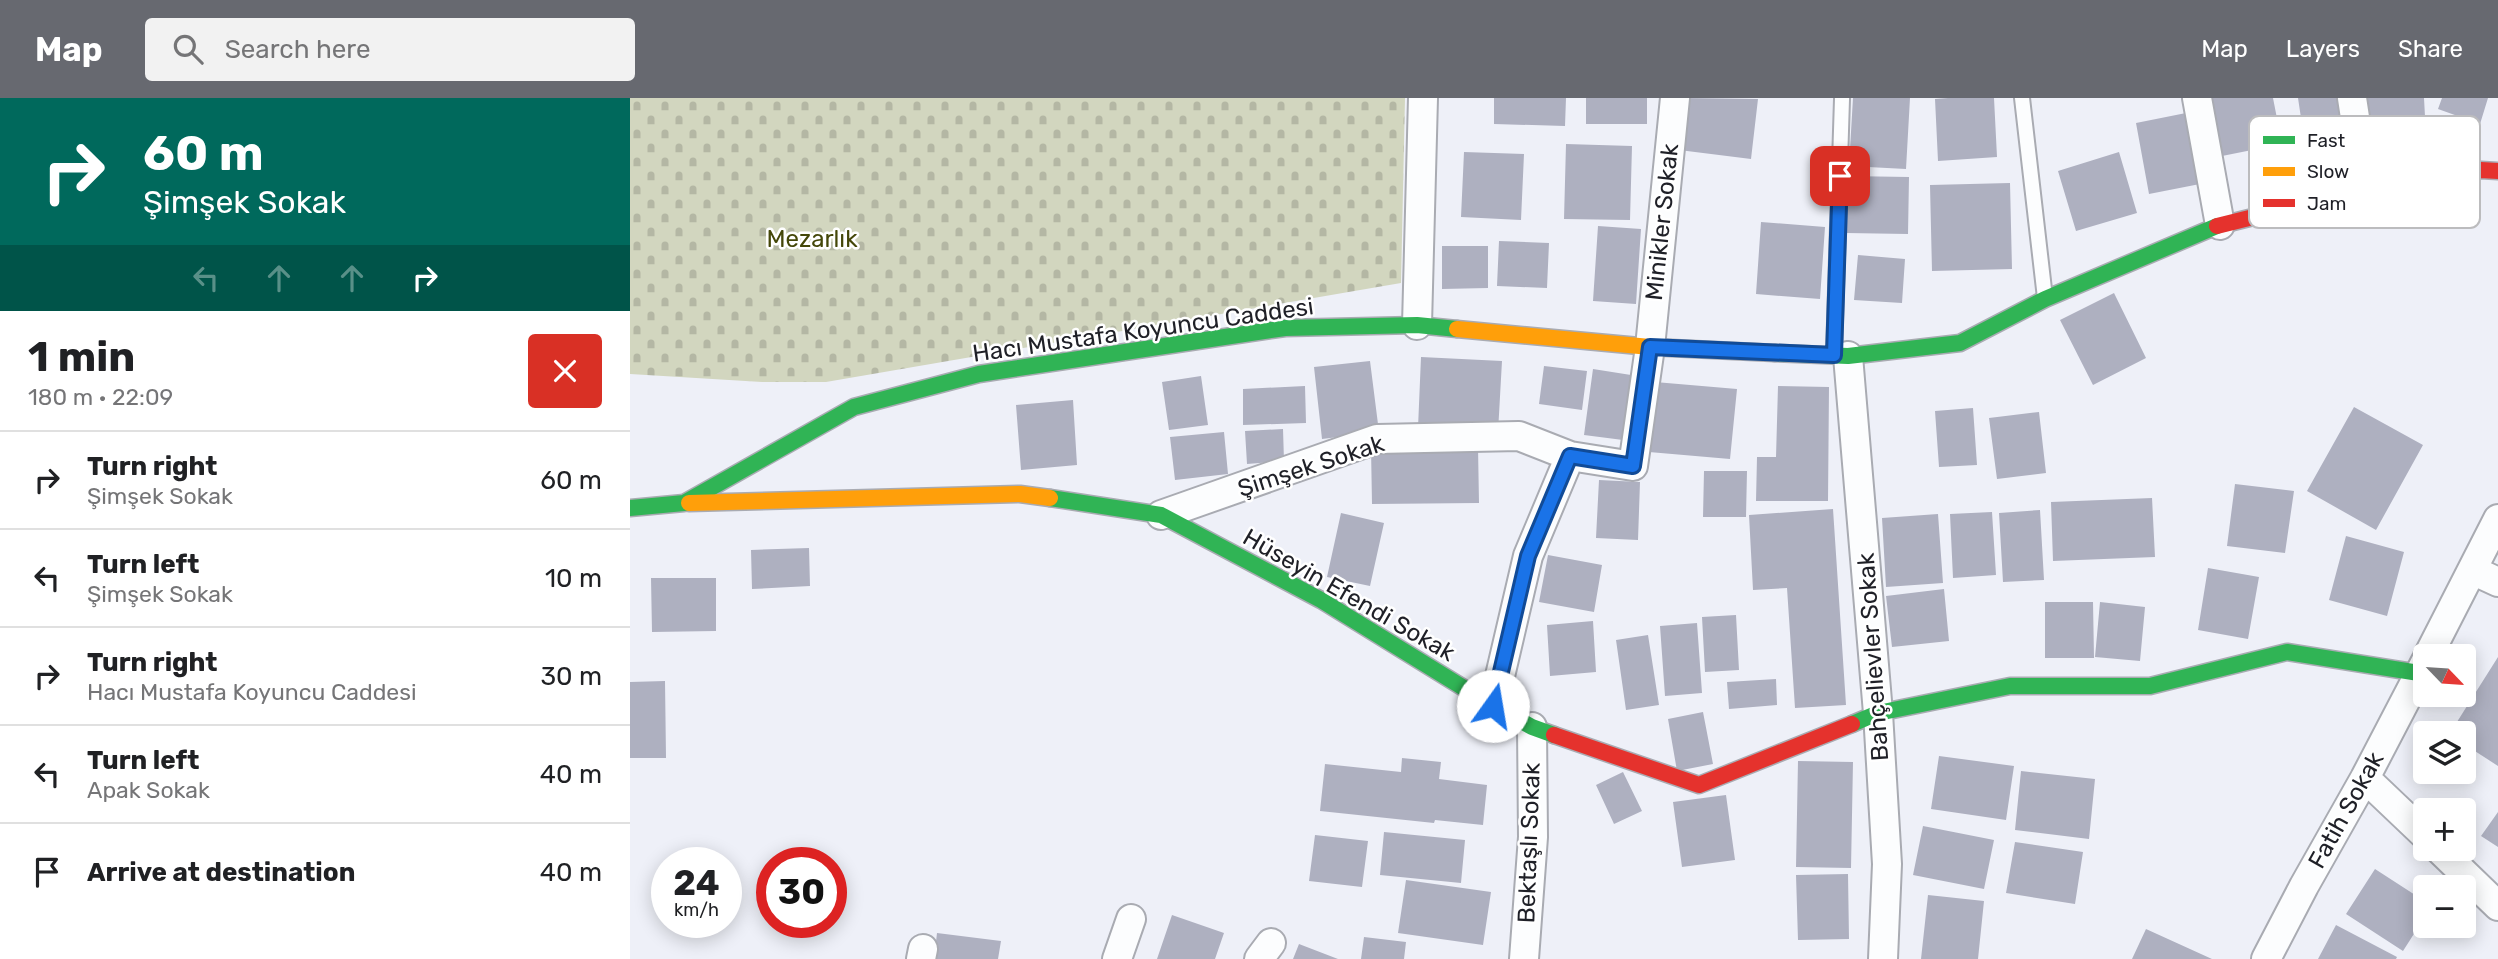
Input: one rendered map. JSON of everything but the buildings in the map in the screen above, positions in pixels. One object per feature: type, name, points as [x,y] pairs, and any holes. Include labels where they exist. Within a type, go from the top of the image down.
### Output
[{"type":"street","points":[[1417,325],[1423,98]]},
{"type":"street","name":"Minikler Sokak","points":[[1650,347],[1675,98]]},
{"type":"street","points":[[2197,98],[2220,225]]},
{"type":"street","points":[[2352,98],[2355,116]]},
{"type":"street","name":"Hacı Mustafa Koyuncu Caddesi","points":[[2480,170],[2498,171]]},
{"type":"street","name":"Hacı Mustafa Koyuncu Caddesi","points":[[630,508],[684,503],[854,407],[979,374],[1285,328],[1417,325],[1650,347],[1841,356],[1960,343],[2045,299],[2220,225],[2249,218]]},
{"type":"street","name":"Şimşek Sokak","points":[[1161,515],[1377,439],[1519,436],[1570,456],[1633,466],[1650,347]]},
{"type":"street","name":"Bahçelievler Sokak","points":[[1841,356],[1878,713],[1887,864],[1883,959]]},
{"type":"street","points":[[1493,706],[1528,556],[1570,456]]},
{"type":"street","name":"Hüseyin Efendi Sokak","points":[[684,503],[1020,494],[1161,515],[1321,600],[1493,706],[1532,727],[1699,785],[1878,713],[2010,686],[2150,686],[2287,652],[2413,662]]},
{"type":"street","name":"Fatih Sokak","points":[[2434,644],[2498,519]]},
{"type":"street","points":[[2472,570],[2498,582]]},
{"type":"street","name":"Fatih Sokak","points":[[2266,959],[2413,684]]},
{"type":"street","name":"Bektaşlı Sokak","points":[[1524,959],[1533,837],[1532,727]]},
{"type":"street","points":[[2365,778],[2413,824]]},
{"type":"street","points":[[2451,861],[2498,906]]},
{"type":"street","points":[[1116,959],[1130,919]]},
{"type":"lane","points":[[2022,98],[2045,299]]},
{"type":"lane","points":[[1841,356],[1842,99]]},
{"type":"green space","name":"Mezarlık","points":[[630,98],[1405,98],[1401,283],[826,382],[762,382],[630,374]]},
{"type":"traffic: fast","points":[[1775,353],[1848,356],[1960,343],[2045,299],[2217,226]]},
{"type":"traffic: fast","points":[[630,508],[684,503],[854,407],[979,374],[1285,328],[1417,325],[1457,329]]},
{"type":"traffic: fast","points":[[1050,498],[1161,515],[1321,600],[1493,706],[1532,727],[1554,735]]},
{"type":"traffic: fast","points":[[1852,724],[1878,713],[2010,686],[2150,686],[2287,652],[2413,672]]},
{"type":"traffic: slow","points":[[1457,329],[1650,347],[1775,353]]},
{"type":"traffic: slow","points":[[689,503],[1020,494],[1050,498]]},
{"type":"traffic: jam","points":[[2480,170],[2498,171]]},
{"type":"traffic: jam","points":[[2217,226],[2249,218]]},
{"type":"traffic: jam","points":[[1554,735],[1699,785],[1852,724]]},
{"type":"route","points":[[1493,706],[1528,556],[1570,456],[1633,466],[1650,347],[1834,355],[1840,176]]}]
